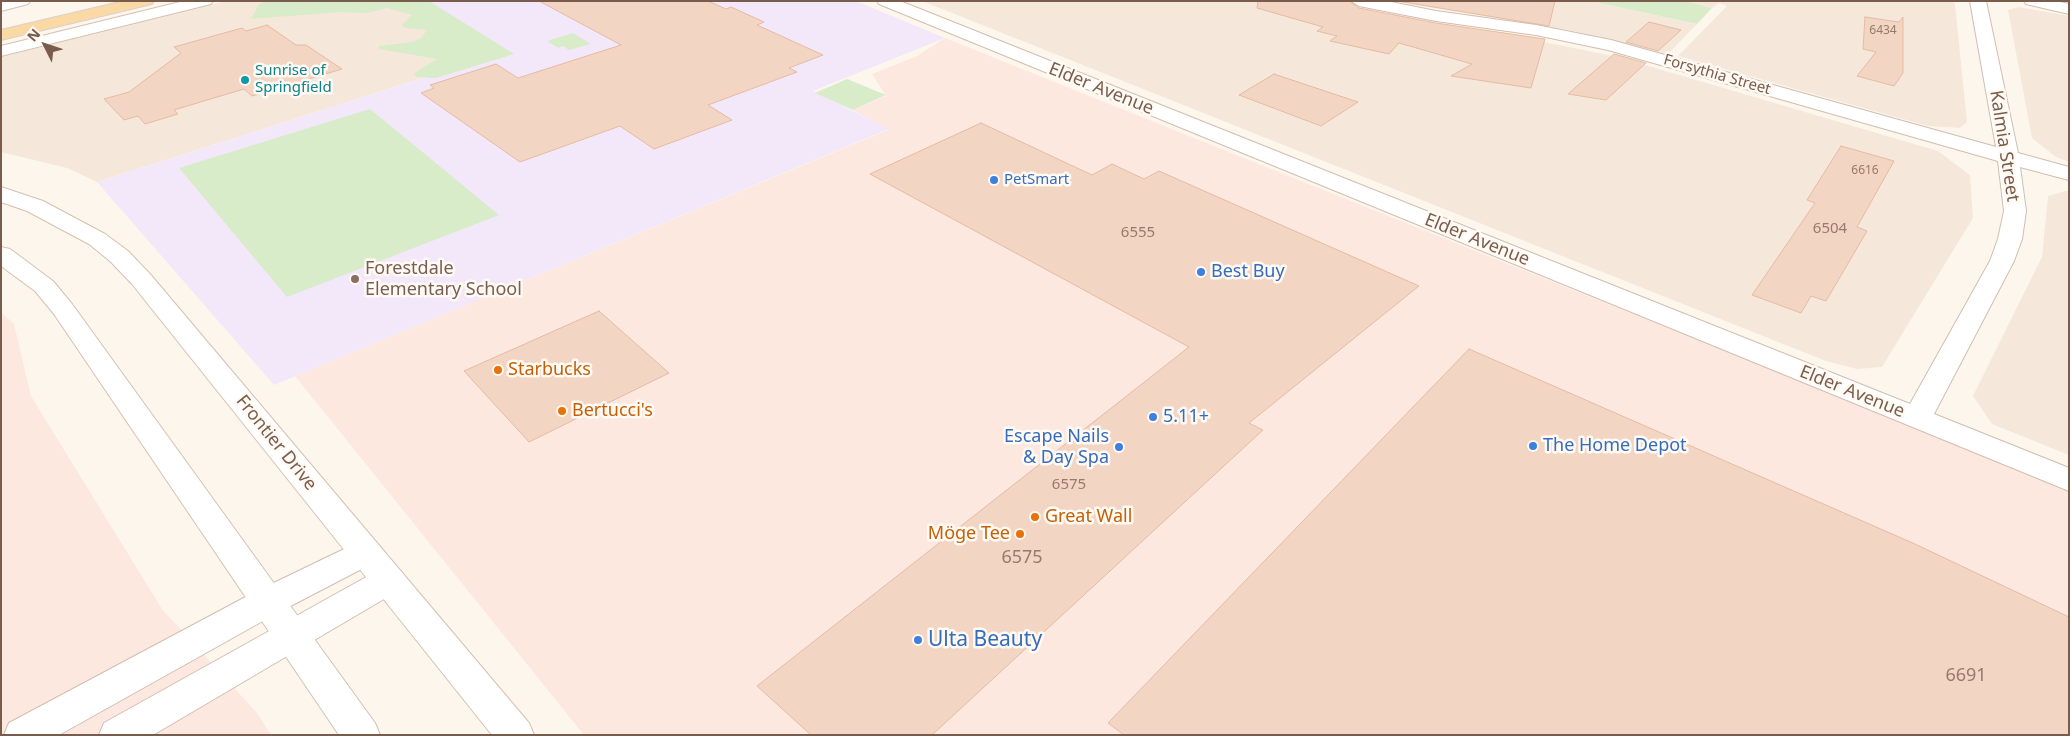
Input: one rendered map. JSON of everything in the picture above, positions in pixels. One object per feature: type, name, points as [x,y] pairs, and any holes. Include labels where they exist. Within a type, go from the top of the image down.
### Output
[{"type":"main road","points":[[1,25],[104,1]]},
{"type":"main road","points":[[1,35],[146,1]]},
{"type":"street","points":[[1,6],[22,1]]},
{"type":"street","points":[[1,51],[205,1]]},
{"type":"street","name":"Elder Avenue","points":[[885,1],[2069,480]]},
{"type":"street","name":"Forsythia Street","points":[[1359,1],[1436,16],[1536,30],[1611,46],[2069,174]]},
{"type":"street","name":"Kalmia Street","points":[[1917,418],[2002,262],[2010,240],[2015,211],[2008,157],[1978,1]]},
{"type":"street","points":[[2032,1],[2069,9]]},
{"type":"street","name":"Frontier Drive","points":[[1,194],[35,206],[71,224],[97,239],[119,256],[169,311],[515,735]]},
{"type":"street","points":[[1,254],[44,286],[63,308],[361,735]]},
{"type":"street","points":[[23,735],[267,602],[365,552]]},
{"type":"street","points":[[118,735],[388,580]]},
{"type":"shaded area","points":[[226,1],[410,1],[498,54],[97,182],[67,168],[1,152],[1,57]]},
{"type":"shaded area","name":"Forestdale Elementary School","points":[[410,1],[856,1],[945,38],[813,91],[889,129],[274,385],[97,182],[498,54]]},
{"type":"shaded area","points":[[922,1],[1318,1],[1361,13],[1544,42],[1618,57],[1938,151],[1970,175],[1973,218],[1882,367],[1857,369],[1826,361]]},
{"type":"shaded area","points":[[1390,1],[1590,1],[1697,24],[1668,54],[1568,30]]},
{"type":"shaded area","points":[[1686,1],[1952,1],[1955,4],[1967,122],[1960,128],[1928,126],[1678,56],[1727,6],[1719,3],[1712,8]]},
{"type":"shaded area","points":[[2019,7],[2069,16],[2069,162],[2056,157],[2032,138],[2008,10]]},
{"type":"shaded area","points":[[945,38],[2069,489],[2069,735],[584,735],[295,376],[888,130],[853,110],[886,96],[872,74],[917,56]]},
{"type":"shaded area","points":[[2069,191],[2069,455],[1992,424],[1973,396],[2042,257],[2048,196]]},
{"type":"shaded area","points":[[1,312],[14,324],[31,396],[162,609],[257,713],[271,735],[1,735]]},
{"type":"green space","points":[[267,1],[429,1],[514,54],[436,78],[417,77],[414,75],[416,72],[437,59],[379,49],[379,46],[412,42],[421,38],[427,30],[405,28],[402,25],[412,15],[387,8],[367,13],[341,12],[251,19],[259,4]]},
{"type":"green space","points":[[1590,1],[1686,1],[1712,8],[1697,24]]},
{"type":"green space","points":[[573,33],[591,44],[569,50],[563,46],[558,48],[547,41]]},
{"type":"green space","points":[[847,79],[886,95],[853,110],[815,93]]},
{"type":"green space","points":[[370,109],[499,215],[287,297],[179,168]]},
{"type":"building","points":[[539,1],[708,1],[726,9],[731,7],[764,22],[757,25],[823,55],[789,68],[797,72],[708,105],[732,120],[654,149],[620,126],[520,162],[421,93],[434,88],[430,85],[496,64],[518,78],[621,45]]},
{"type":"building","points":[[1258,1],[1349,1],[1359,8],[1436,23],[1545,39],[1531,88],[1451,76],[1472,64],[1399,43],[1389,54],[1330,41],[1337,36],[1317,31],[1323,27],[1257,8]]},
{"type":"building","points":[[1397,1],[1555,1],[1549,26]]},
{"type":"building","points":[[1865,17],[1899,22],[1903,17],[1903,73],[1894,86],[1857,76],[1876,52],[1863,49]]},
{"type":"building","points":[[1649,22],[1681,30],[1658,51],[1626,42]]},
{"type":"building","name":"Sunrise of Springfield","points":[[267,25],[296,45],[306,45],[342,69],[252,96],[244,89],[174,110],[178,114],[145,124],[138,116],[124,120],[104,99],[129,92],[181,53],[174,47],[242,28],[246,31]]},
{"type":"building","points":[[1614,54],[1646,63],[1606,100],[1568,94]]},
{"type":"building","points":[[1274,74],[1358,102],[1321,126],[1239,95]]},
{"type":"building","points":[[981,123],[1092,175],[1112,164],[1144,179],[1159,171],[1419,286],[1249,423],[1263,430],[932,735],[811,735],[757,686],[1189,347],[870,174]]},
{"type":"building","points":[[1841,146],[1894,161],[1857,227],[1867,231],[1826,301],[1811,296],[1801,313],[1752,295],[1815,203],[1807,200]]},
{"type":"building","points":[[599,311],[669,373],[529,442],[464,371]]},
{"type":"building","name":"The Home Depot","points":[[1469,349],[1915,544],[2069,617],[2069,735],[1124,735],[1108,723]]},
{"type":"place","name":"Sunrise of Springfield","points":[[245,80]]},
{"type":"place","name":"PetSmart","points":[[994,180]]},
{"type":"place","name":"Best Buy","points":[[1201,272]]},
{"type":"place","name":"Forestdale Elementary School","points":[[355,279]]},
{"type":"place","name":"Starbucks","points":[[498,370]]},
{"type":"place","name":"Bertucci's","points":[[562,411]]},
{"type":"place","name":"5.11+","points":[[1153,417]]},
{"type":"place","name":"The Home Depot","points":[[1533,446]]},
{"type":"place","name":"Escape Nails & Day Spa","points":[[1119,447]]},
{"type":"place","name":"Great Wall","points":[[1035,517]]},
{"type":"place","name":"Möge Tee","points":[[1020,534]]},
{"type":"place","name":"Ulta Beauty","points":[[918,640]]}]
